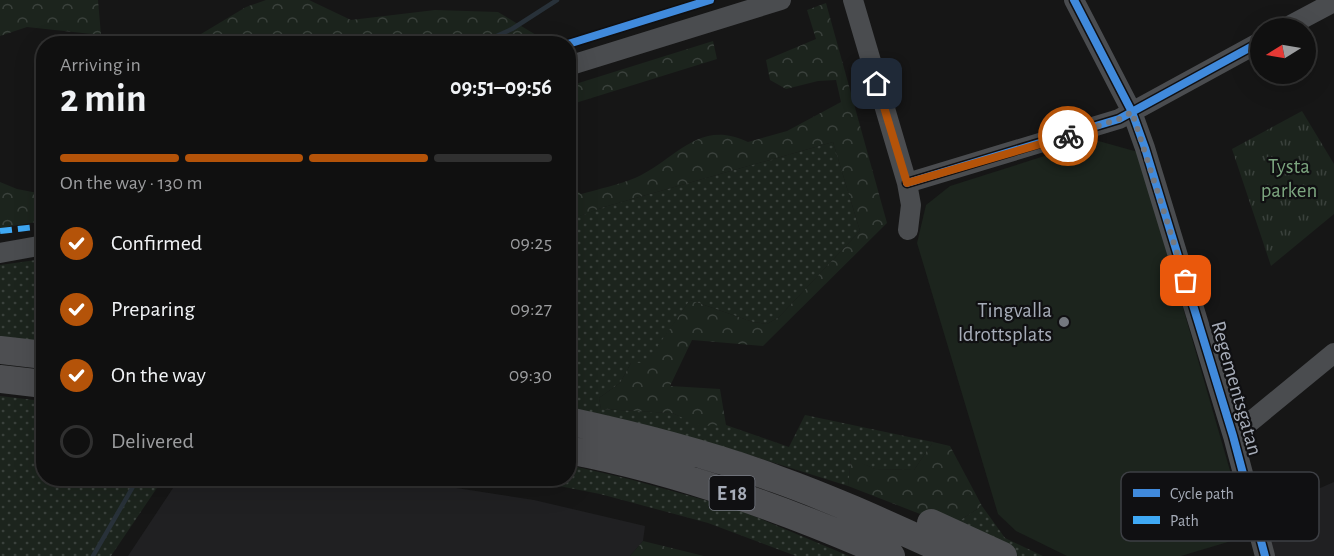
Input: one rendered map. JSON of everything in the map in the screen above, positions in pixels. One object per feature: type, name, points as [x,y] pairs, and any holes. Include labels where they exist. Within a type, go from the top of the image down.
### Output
[{"type":"highway","points":[[0,350],[36,354]]},
{"type":"highway","points":[[0,379],[36,383]]},
{"type":"highway","name":"E 18","points":[[576,423],[715,459],[776,478],[863,513],[957,556]]},
{"type":"highway","name":"E 18","points":[[576,452],[716,487],[806,520],[891,556]]},
{"type":"highway","points":[[776,478],[864,500],[927,521],[1003,556]]},
{"type":"street","points":[[576,64],[782,0]]},
{"type":"street","points":[[853,0],[907,183],[911,205],[908,230]]},
{"type":"street","name":"Regementsgatan","points":[[1074,0],[1132,112],[1145,148],[1243,472]]},
{"type":"street","points":[[1304,18],[1334,2]]},
{"type":"street","points":[[907,183],[1119,119],[1250,47]]},
{"type":"street","points":[[0,253],[36,246]]},
{"type":"street","points":[[1233,436],[1334,353]]},
{"type":"street","name":"Regementsgatan","points":[[1261,541],[1265,556]]},
{"type":"shaded area","points":[[1334,482],[1334,556],[1259,556],[1257,541],[1319,541],[1319,488]]},
{"type":"shaded area","points":[[174,486],[443,486],[534,500],[645,526],[643,541],[630,556],[128,556]]},
{"type":"green space","points":[[0,0],[98,0],[101,35],[27,27],[0,36]]},
{"type":"green space","points":[[266,0],[309,0],[351,20],[435,10],[498,12],[538,36],[198,36],[246,7]]},
{"type":"green space","points":[[826,3],[887,223],[763,346],[692,340],[670,386],[720,389],[726,425],[701,426],[672,413],[601,409],[599,398],[620,383],[631,363],[646,363],[690,300],[753,322],[767,324],[779,317],[860,231],[833,142],[604,207],[576,217],[576,190],[581,194],[635,178],[701,138],[715,135],[730,136],[748,142],[787,131],[841,102],[836,80],[818,81],[786,89],[770,80],[766,60],[816,39],[807,10]]},
{"type":"green space","points":[[713,41],[717,59],[576,103],[576,84]]},
{"type":"green space","name":"Tysta parken","points":[[1302,111],[1334,164],[1334,214],[1271,266],[1232,149]]},
{"type":"green space","name":"Tingvalla Idrottsplats","points":[[1095,140],[1138,152],[1230,472],[1121,472],[1121,541],[1231,541],[1181,556],[1067,556],[1016,531],[998,514],[917,243],[926,205],[950,186]]},
{"type":"green space","points":[[833,142],[860,231],[779,317],[767,324],[753,322],[690,300],[646,364],[631,363],[620,383],[599,398],[601,409],[672,413],[701,425],[726,425],[789,447],[805,415],[933,442],[914,470],[875,469],[851,459],[848,486],[727,448],[576,410],[576,217],[604,207]]},
{"type":"green space","points":[[0,182],[17,189],[36,193],[36,222],[0,228]]},
{"type":"green space","points":[[36,260],[34,341],[0,337],[0,265]]},
{"type":"green space","points":[[0,396],[36,400],[36,486],[158,486],[111,556],[0,556]]},
{"type":"green space","points":[[933,442],[950,446],[982,506],[951,526],[848,486],[851,458],[875,469],[914,470]]},
{"type":"green space","points":[[576,467],[629,479],[737,509],[849,556],[796,556],[708,523],[600,494],[559,486],[576,486]]},
{"type":"green space","points":[[982,506],[1005,538],[1043,556],[1018,556],[951,526]]},
{"type":"green space","points":[[643,541],[704,556],[630,556]]},
{"type":"waterway","points":[[497,36],[512,29],[557,0]]},
{"type":"waterway","points":[[93,556],[133,486]]},
{"type":"marked path","points":[[0,231],[36,227]]},
{"type":"cycle path","points":[[576,42],[710,0]]},
{"type":"cycle path","points":[[1074,0],[1132,112],[1145,148],[1243,472]]},
{"type":"cycle path","points":[[907,183],[1119,119],[1250,47]]},
{"type":"cycle path","points":[[1261,541],[1265,556]]},
{"type":"way so far","points":[[1068,136],[1119,119],[1132,112],[1186,281]]},
{"type":"place","name":"Tingvalla Idrottsplats","points":[[1064,322]]},
{"type":"route","points":[[877,84],[907,183],[1068,136]]}]
